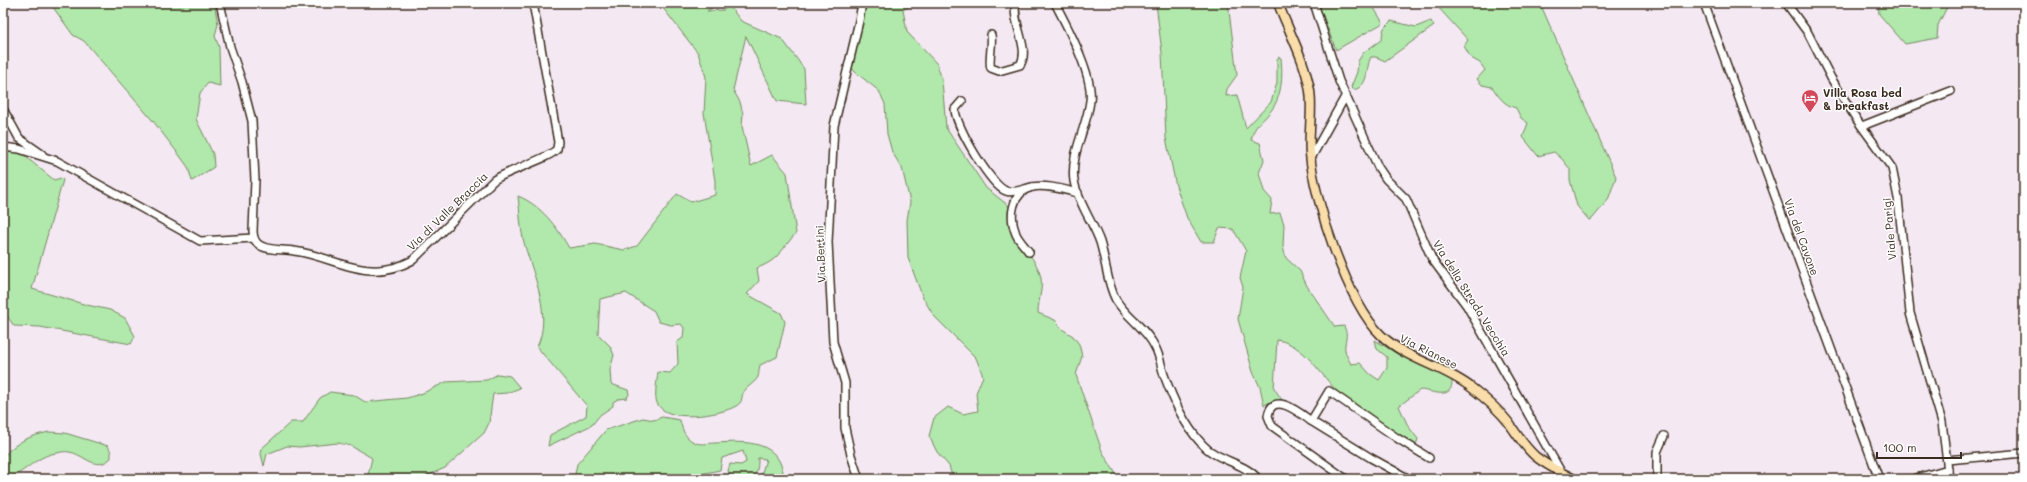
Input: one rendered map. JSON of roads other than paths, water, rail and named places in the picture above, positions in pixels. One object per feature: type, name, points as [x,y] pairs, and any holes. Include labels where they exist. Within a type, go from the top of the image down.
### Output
[{"type":"main road","name":"Via Rianese","points":[[1278,3],[1302,62],[1310,92],[1311,158],[1321,203],[1335,251],[1357,300],[1373,326],[1398,348],[1444,370],[1472,388],[1498,411],[1534,455],[1574,479]]},
{"type":"street","points":[[3,147],[19,149],[57,162],[98,183],[198,240],[223,241],[254,238],[255,162],[252,121],[220,3]]},
{"type":"street","name":"Via di Valle Braccia","points":[[254,238],[258,245],[263,247],[307,253],[359,269],[378,270],[395,267],[410,262],[419,255],[445,227],[499,177],[555,152],[558,142],[533,3]]},
{"type":"street","name":"Via Bertini","points":[[859,479],[845,428],[845,379],[833,338],[828,242],[834,126],[862,3]]},
{"type":"street","points":[[991,35],[992,50],[989,64],[991,68],[999,71],[1020,65],[1023,60],[1015,15],[1016,3]]},
{"type":"street","points":[[1055,3],[1067,27],[1091,89],[1090,106],[1074,169],[1074,179],[1078,193],[1100,241],[1114,296],[1121,307],[1146,333],[1154,346],[1171,393],[1186,422],[1206,448],[1251,472],[1258,479]]},
{"type":"street","name":"Via della Strada Vecchia","points":[[1314,3],[1346,95],[1379,170],[1407,201],[1432,259],[1467,306],[1561,472]]},
{"type":"street","name":"Via del Cavone","points":[[1704,3],[1879,479]]},
{"type":"street","name":"Viale Parigi","points":[[1786,3],[1808,33],[1831,78],[1862,126],[1889,161],[1894,173],[1899,207],[1909,309],[1938,408],[1949,479]]},
{"type":"street","points":[[1862,126],[1951,91]]},
{"type":"street","points":[[1311,158],[1346,95]]},
{"type":"street","points":[[962,102],[955,109],[957,122],[978,159],[1001,188],[1008,192],[1033,187],[1049,187],[1078,193]]},
{"type":"street","points":[[3,108],[19,138],[47,158]]},
{"type":"street","points":[[1030,252],[1016,232],[1012,214],[1014,204],[1018,196],[1024,191],[1033,187]]},
{"type":"street","points":[[1311,421],[1329,391],[1397,438],[1430,458]]},
{"type":"street","points":[[1346,479],[1273,426],[1269,421],[1268,414],[1272,406],[1281,404],[1289,406],[1376,462],[1409,479]]},
{"type":"street","points":[[1657,479],[1657,452],[1664,436]]},
{"type":"street","points":[[1947,460],[2024,453]]},
{"type":"street","points":[[1912,479],[1948,469]]},
{"type":"place","name":"Villa Rosa bed & breakfast","points":[[1810,113]]}]
